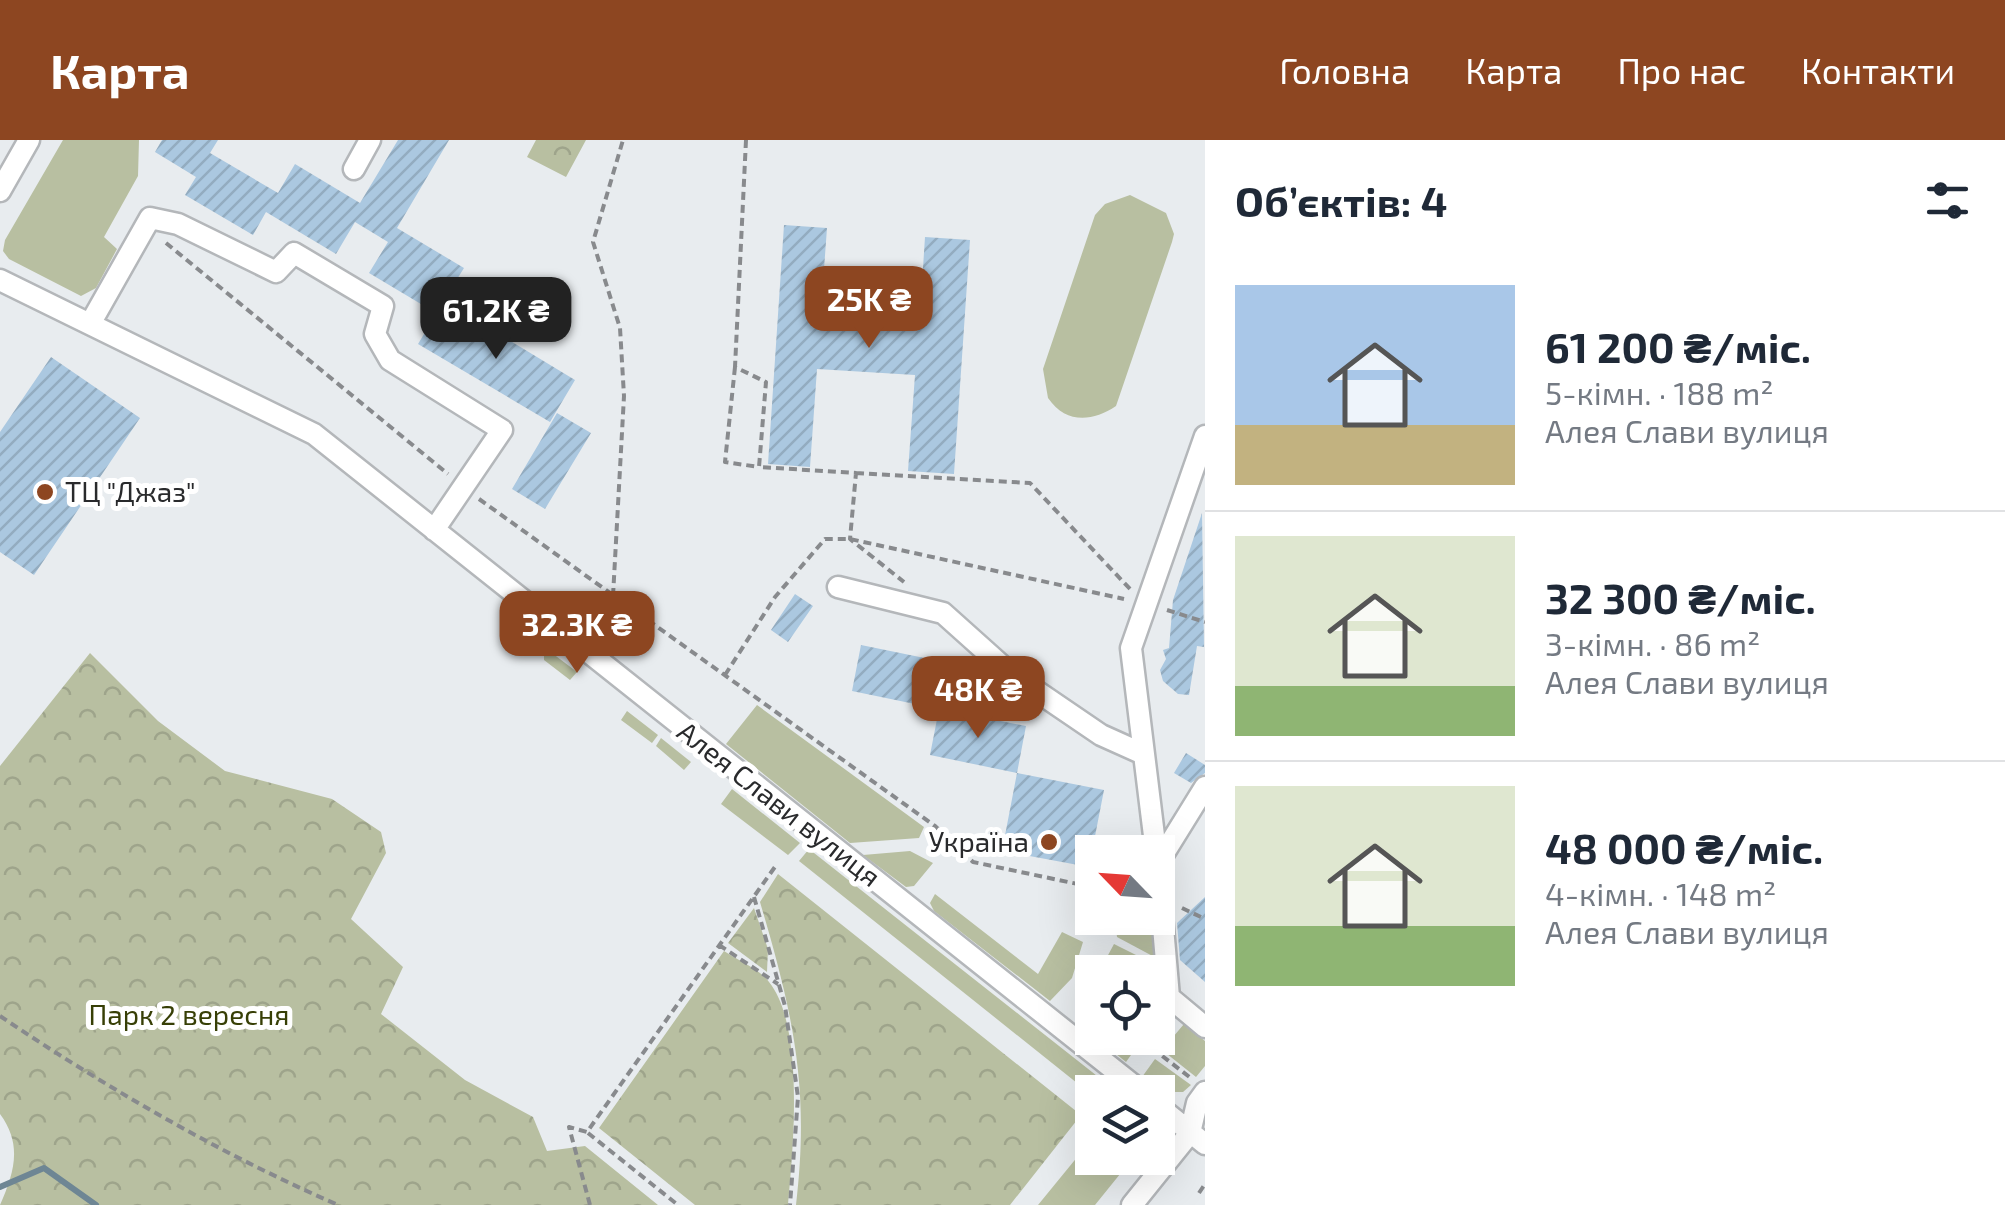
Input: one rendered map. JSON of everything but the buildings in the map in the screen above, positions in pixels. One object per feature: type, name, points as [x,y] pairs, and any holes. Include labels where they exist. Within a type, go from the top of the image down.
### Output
[{"type":"street","points":[[0,191],[29,140]]},
{"type":"street","points":[[354,169],[370,140]]},
{"type":"street","points":[[90,324],[150,218],[178,224],[276,272],[294,253],[383,306],[375,334],[390,360],[502,430],[434,530]]},
{"type":"street","name":"Алея Слави вулиця","points":[[0,280],[314,434],[1121,1075]]},
{"type":"street","points":[[1154,835],[1131,648],[1205,436]]},
{"type":"street","points":[[838,587],[943,613],[1010,673],[1102,736],[1142,753]]},
{"type":"street","points":[[1175,837],[1205,786]]},
{"type":"street","points":[[1163,935],[1168,998],[1205,1027]]},
{"type":"street","points":[[1132,1205],[1200,1136],[1197,1103],[1205,1091]]},
{"type":"street","points":[[1175,1118],[1200,1136]]},
{"type":"path","points":[[612,598],[622,362],[620,328],[593,242],[623,140]]},
{"type":"path","points":[[746,140],[735,366],[725,462],[1030,483],[1146,604]]},
{"type":"path","points":[[142,230],[159,237],[464,487],[612,598],[936,826],[973,862],[1075,883]]},
{"type":"path","points":[[735,366],[766,382],[759,466]]},
{"type":"path","points":[[850,539],[856,473]]},
{"type":"path","points":[[725,675],[775,596],[826,538],[850,539],[1146,604],[1205,622]]},
{"type":"path","points":[[850,539],[912,588]]},
{"type":"path","points":[[586,1132],[777,864]]},
{"type":"path","points":[[754,896],[780,985],[798,1096],[790,1205]]},
{"type":"path","points":[[719,945],[780,985]]},
{"type":"path","points":[[0,1016],[77,1068],[177,1125],[338,1205]]},
{"type":"path","points":[[1161,1055],[1205,1091]]},
{"type":"path","points":[[590,1205],[570,1127],[586,1132],[678,1205]]},
{"type":"path","points":[[1199,1193],[1205,1184]]},
{"type":"green space","points":[[63,140],[139,140],[138,176],[104,237],[117,249],[96,288],[81,296],[9,259],[3,251],[5,240]]},
{"type":"green space","points":[[536,140],[586,140],[566,177],[527,157]]},
{"type":"green space","points":[[1130,195],[1166,213],[1174,234],[1172,242],[1116,406],[1089,417],[1071,416],[1048,398],[1043,369],[1095,215],[1105,204]]},
{"type":"green space","points":[[544,647],[577,672],[570,680],[544,660]]},
{"type":"green space","name":"Парк 2 вересня","points":[[90,653],[158,721],[225,771],[332,799],[381,832],[386,853],[351,919],[403,967],[381,1014],[465,1080],[533,1117],[547,1151],[585,1146],[658,1205],[0,1205],[9,1182],[14,1148],[0,1114],[0,766]]},
{"type":"green space","points":[[757,705],[924,827],[919,838],[850,843],[726,744]]},
{"type":"green space","points":[[627,711],[658,735],[652,743],[621,720]]},
{"type":"green space","points":[[661,738],[691,762],[684,770],[656,746]]},
{"type":"green space","points":[[732,789],[800,843],[788,855],[721,804]]},
{"type":"green space","points":[[809,849],[1096,1075],[1075,1075],[1075,1081],[799,861]]},
{"type":"green space","points":[[910,851],[933,863],[914,886],[906,887],[863,855]]},
{"type":"green space","points":[[778,874],[1075,1110],[1075,1123],[1010,1205],[796,1205],[801,1124],[796,1051],[782,980],[760,902]]},
{"type":"green space","points":[[935,894],[1038,974],[1062,932],[1083,942],[1079,955],[1075,955],[1072,978],[1050,1001],[934,911],[930,903]]},
{"type":"green space","points":[[754,908],[768,949],[767,972],[728,943]]},
{"type":"green space","points":[[1156,935],[1159,955],[1151,955],[1117,937]]},
{"type":"green space","points":[[1114,944],[1136,955],[1108,955]]},
{"type":"green space","points":[[724,951],[765,977],[780,1002],[788,1028],[794,1089],[788,1205],[695,1205],[599,1128]]},
{"type":"green space","points":[[1184,1024],[1205,1041],[1205,1066],[1196,1077],[1168,1055],[1175,1055],[1175,1035]]},
{"type":"green space","points":[[1155,1059],[1191,1085],[1183,1092],[1175,1092],[1175,1075],[1143,1075]]},
{"type":"green space","points":[[1075,1160],[1075,1175],[1119,1175],[1095,1205],[1038,1205]]},
{"type":"waterway","points":[[0,1187],[44,1168],[96,1205]]},
{"type":"place","name":"ТЦ \"Джаз\"","points":[[45,492]]},
{"type":"place","name":"Україна","points":[[1049,842]]}]
